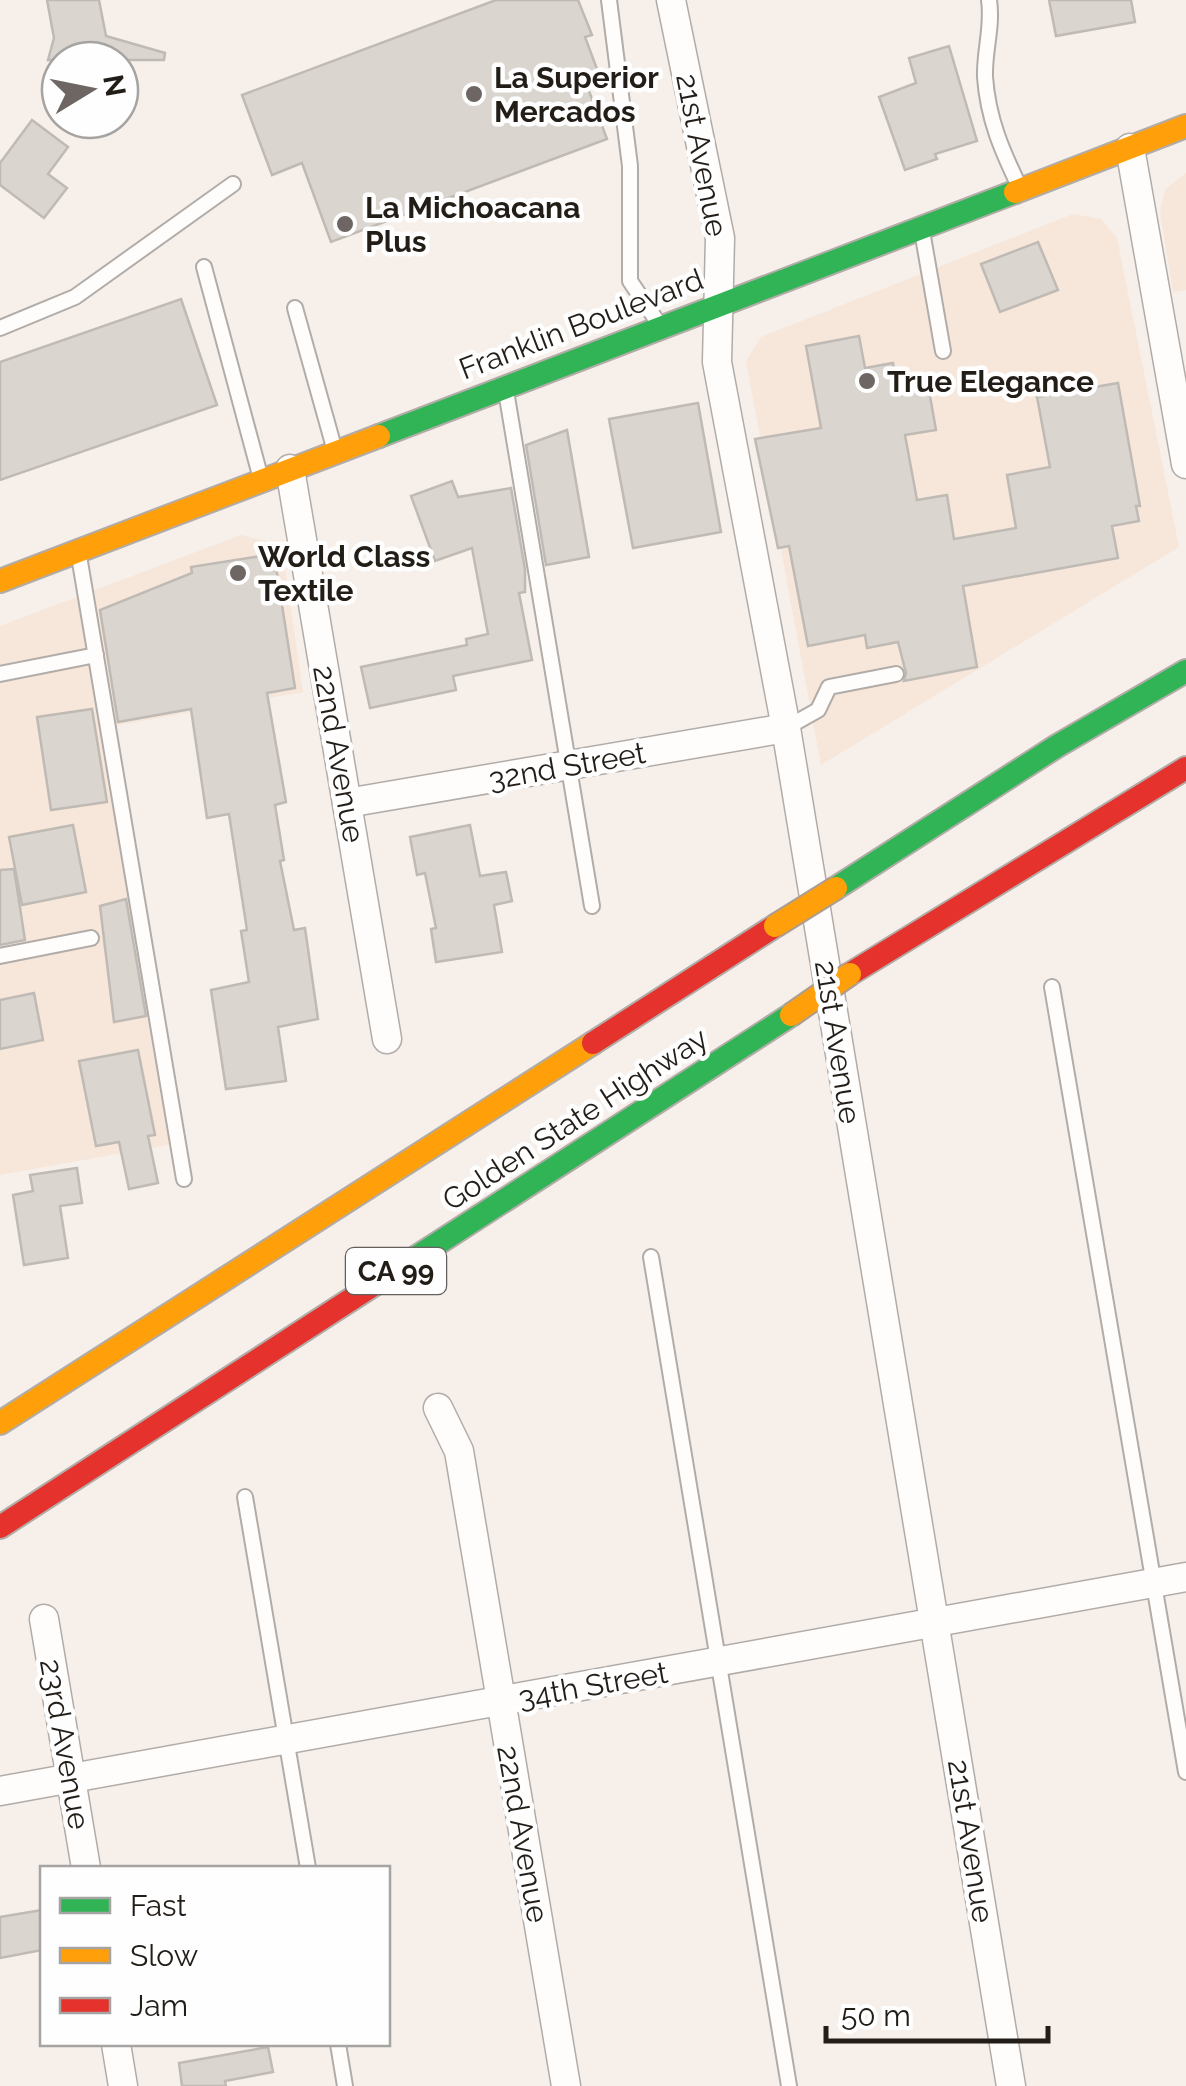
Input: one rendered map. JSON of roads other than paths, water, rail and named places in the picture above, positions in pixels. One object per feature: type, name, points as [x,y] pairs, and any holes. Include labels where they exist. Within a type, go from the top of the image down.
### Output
[{"type":"main road","name":"Franklin Boulevard","points":[[0,581],[1186,126]]},
{"type":"main road","name":"Golden State Highway","points":[[0,1423],[1043,755],[1186,672]]},
{"type":"main road","name":"Golden State Highway","points":[[0,1528],[850,974],[1186,768]]},
{"type":"street","name":"21st Avenue","points":[[671,0],[720,238],[716,362],[786,728],[1011,2086]]},
{"type":"street","points":[[1130,148],[1186,464]]},
{"type":"street","name":"22nd Avenue","points":[[290,469],[387,1039]]},
{"type":"street","name":"32nd Street","points":[[347,803],[786,728]]},
{"type":"street","name":"22nd Avenue","points":[[438,1408],[459,1451],[566,2086]]},
{"type":"street","name":"34th Street","points":[[0,1791],[1186,1578]]},
{"type":"street","name":"23rd Avenue","points":[[44,1618],[86,1866]]},
{"type":"street","points":[[116,2046],[123,2086]]},
{"type":"lane","points":[[609,0],[630,166],[630,281],[660,325]]},
{"type":"lane","points":[[990,0],[985,74],[993,132],[1020,189]]},
{"type":"lane","points":[[0,328],[75,298],[233,184]]},
{"type":"lane","points":[[921,226],[944,351]]},
{"type":"lane","points":[[204,267],[261,480]]},
{"type":"lane","points":[[294,308],[335,452]]},
{"type":"lane","points":[[505,386],[592,906]]},
{"type":"lane","points":[[78,550],[184,1179]]},
{"type":"lane","points":[[0,674],[96,656]]},
{"type":"lane","points":[[786,728],[818,710],[829,687],[896,674]]},
{"type":"lane","points":[[0,956],[91,938]]},
{"type":"lane","points":[[1052,988],[1186,1772]]},
{"type":"lane","points":[[651,1257],[789,2086]]},
{"type":"lane","points":[[245,1496],[308,1866]]},
{"type":"lane","points":[[338,2046],[345,2086]]},
{"type":"place","name":"La Superior Mercados","points":[[474,94]]},
{"type":"place","name":"La Michoacana Plus","points":[[345,224]]},
{"type":"place","name":"True Elegance","points":[[867,381]]},
{"type":"place","name":"World Class Textile","points":[[238,573]]}]
